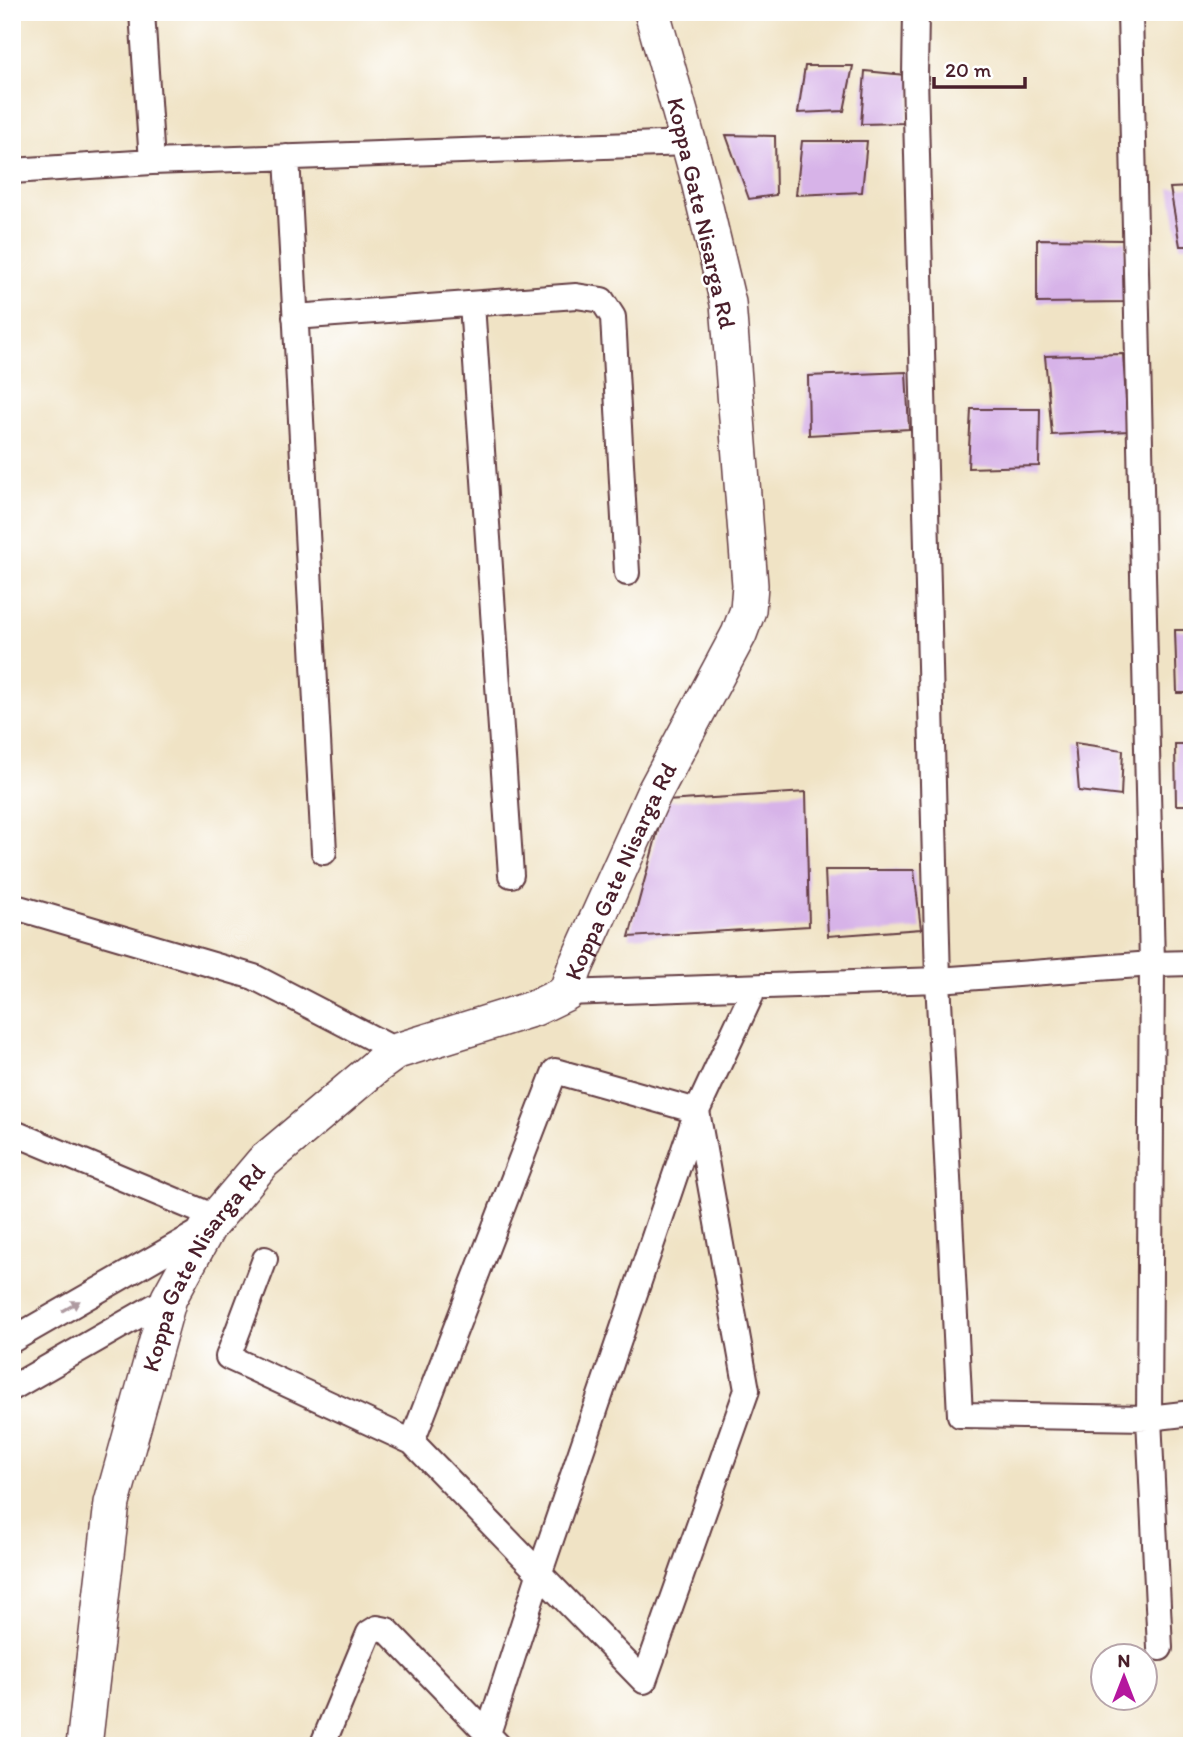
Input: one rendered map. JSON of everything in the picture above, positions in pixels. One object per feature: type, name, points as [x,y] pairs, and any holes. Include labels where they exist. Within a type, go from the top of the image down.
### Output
[{"type":"street","points":[[142,12],[152,163]]},
{"type":"street","name":"Koppa Gate Nisarga Rd","points":[[84,1746],[112,1503],[169,1298],[212,1222],[263,1162],[379,1063],[397,1051],[535,1008],[566,993],[653,794],[739,634],[748,610],[750,585],[728,303],[652,12]]},
{"type":"street","points":[[916,12],[915,76],[938,980],[960,1415],[1149,1418],[1192,1413]]},
{"type":"street","points":[[1130,12],[1152,964],[1149,1418],[1160,1648]]},
{"type":"street","points":[[12,171],[152,163],[688,143]]},
{"type":"street","points":[[287,158],[324,852]]},
{"type":"street","points":[[295,317],[576,296],[602,300],[613,317],[628,573]]},
{"type":"street","points":[[472,304],[511,875]]},
{"type":"street","points":[[12,906],[254,977],[397,1051]]},
{"type":"street","points":[[566,993],[938,980],[1152,964],[1192,964]]},
{"type":"street","points":[[490,1742],[540,1572],[697,1111],[755,986]]},
{"type":"street","points":[[412,1442],[555,1071],[697,1111]]},
{"type":"street","points":[[265,1259],[228,1357],[412,1442],[644,1681],[747,1390],[697,1111]]},
{"type":"street","points":[[12,1132],[212,1222]]},
{"type":"street","points":[[12,1340],[212,1222]]},
{"type":"street","points":[[12,1388],[169,1298]]},
{"type":"street","points":[[323,1746],[369,1633],[377,1628],[387,1630],[490,1742]]},
{"type":"building","points":[[805,66],[853,66],[844,111],[798,113]]},
{"type":"building","points":[[865,71],[915,76],[905,123],[861,124]]},
{"type":"building","points":[[726,135],[775,136],[776,195],[749,199]]},
{"type":"building","points":[[802,141],[867,141],[862,192],[796,195]]},
{"type":"building","points":[[1192,187],[1192,246],[1180,246],[1170,188]]},
{"type":"building","points":[[1037,239],[1125,240],[1128,302],[1037,303]]},
{"type":"building","points":[[1123,354],[1128,431],[1052,435],[1045,356]]},
{"type":"building","points":[[906,372],[909,429],[809,435],[808,376]]},
{"type":"building","points":[[971,409],[1040,409],[1039,466],[968,468]]},
{"type":"building","points":[[1175,630],[1192,630],[1192,693],[1177,693]]},
{"type":"building","points":[[1075,743],[1123,750],[1121,796],[1079,791]]},
{"type":"building","points":[[1175,744],[1192,744],[1192,805],[1176,805]]},
{"type":"building","points":[[806,792],[809,926],[629,937],[666,801]]},
{"type":"building","points":[[825,870],[914,870],[921,929],[828,936]]}]
